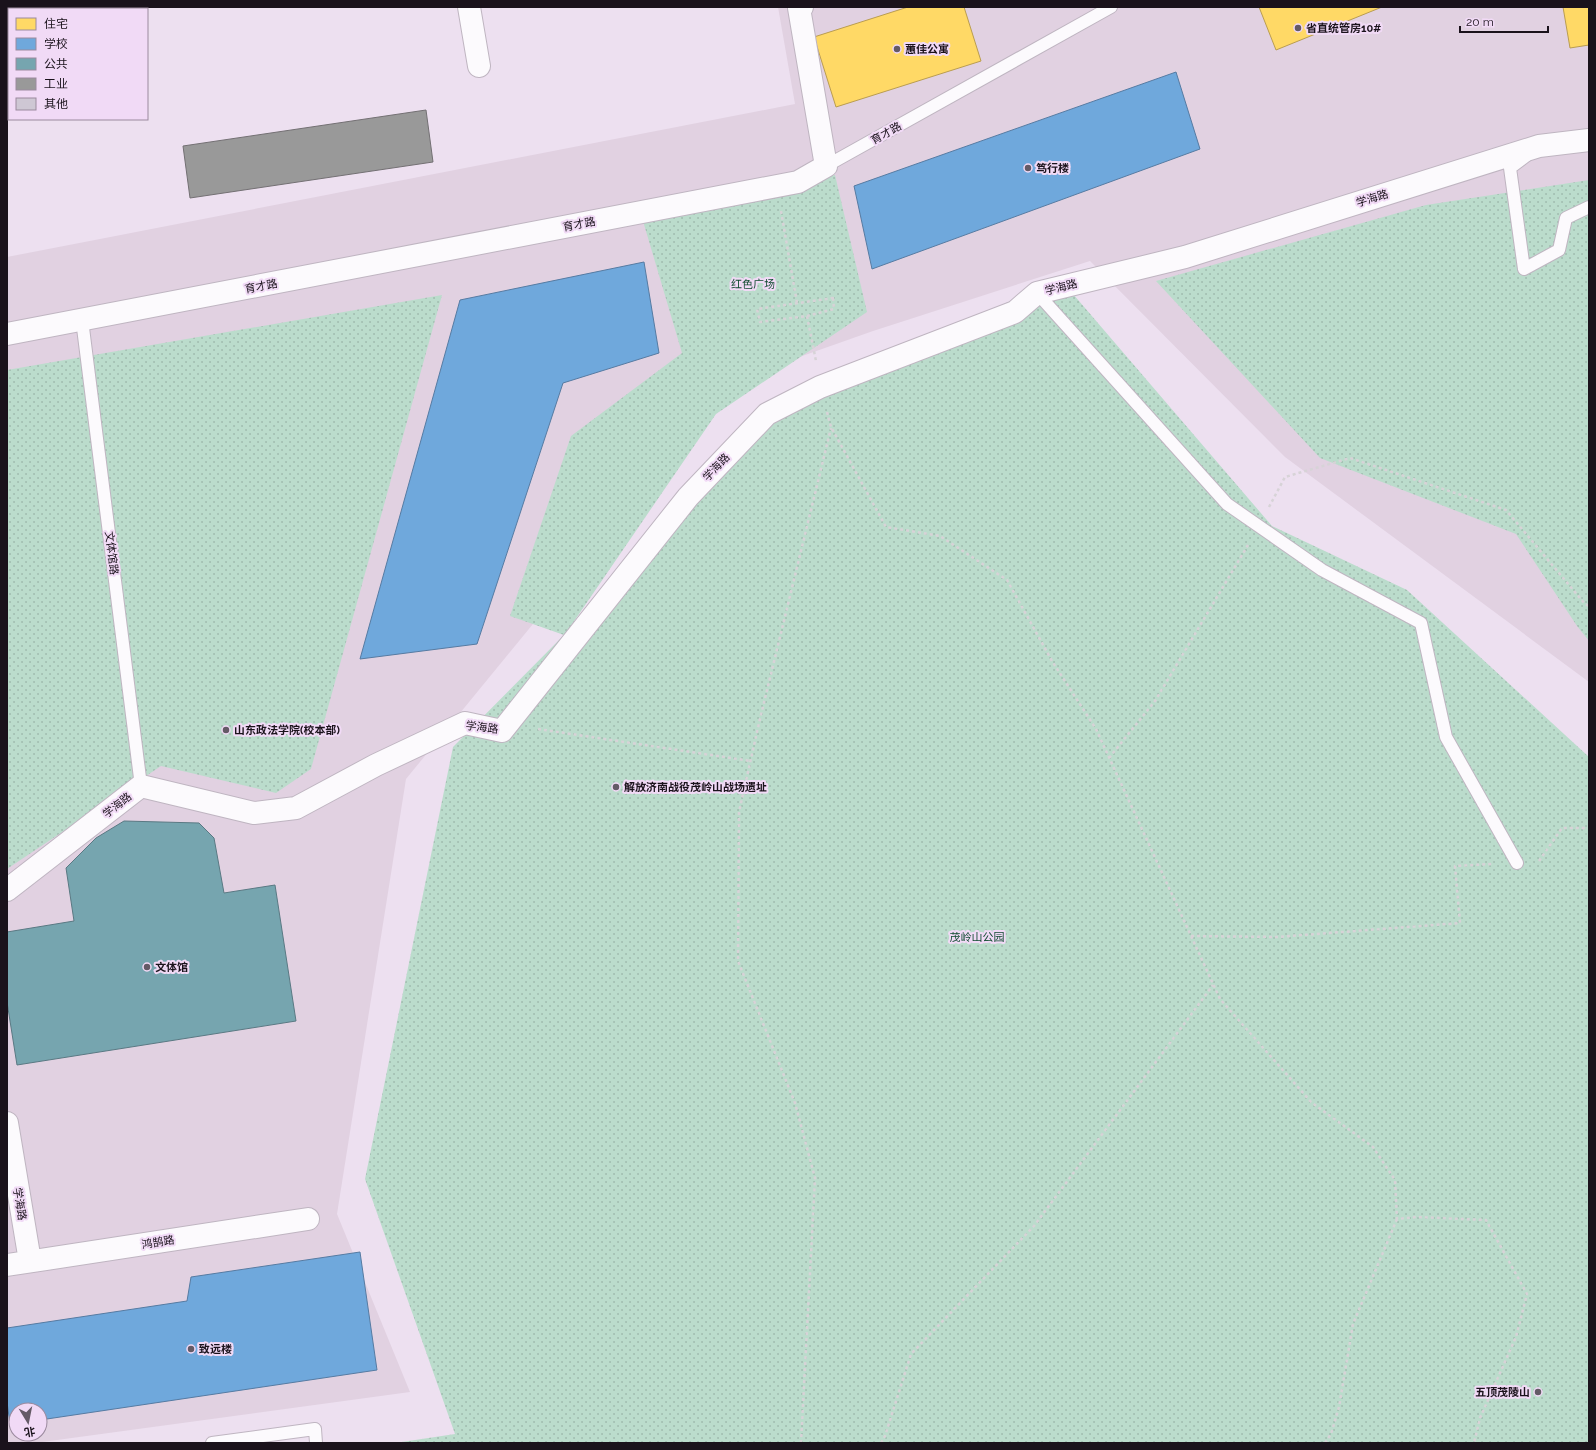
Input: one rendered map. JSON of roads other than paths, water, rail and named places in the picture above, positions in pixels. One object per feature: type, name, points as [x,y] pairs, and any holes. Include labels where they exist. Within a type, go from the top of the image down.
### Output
[{"type":"street","points":[[469,7],[479,66]]},
{"type":"street","points":[[802,7],[799,8],[826,166]]},
{"type":"street","name":"学海路","points":[[7,890],[141,786],[254,813],[296,808],[376,765],[465,723],[502,731],[688,497],[767,414],[820,387],[1015,312],[1037,293],[1185,257],[1539,146],[1589,140]]},
{"type":"street","name":"育才路","points":[[7,334],[798,182],[826,166]]},
{"type":"street","name":"学海路","points":[[7,1123],[30,1261]]},
{"type":"street","name":"鸿鹄路","points":[[7,1265],[308,1219]]},
{"type":"lane","name":"育才路","points":[[826,166],[1111,7]]},
{"type":"lane","points":[[1539,146],[1510,168],[1524,269],[1559,250],[1566,218],[1589,208]]},
{"type":"lane","points":[[1037,293],[1227,504],[1322,570],[1421,623],[1446,737],[1517,863]]},
{"type":"lane","name":"文体馆路","points":[[82,320],[141,786]]},
{"type":"lane","points":[[212,1443],[315,1429],[316,1443]]},
{"type":"place","name":"省直统管房10#","points":[[1298,28]]},
{"type":"place","name":"蕙佳公寓","points":[[897,49]]},
{"type":"place","name":"笃行楼","points":[[1028,168]]},
{"type":"place","name":"山东政法学院(校本部)","points":[[226,730]]},
{"type":"place","name":"解放济南战役茂岭山战场遗址","points":[[616,787]]},
{"type":"place","name":"文体馆","points":[[147,967]]},
{"type":"place","name":"致远楼","points":[[191,1349]]},
{"type":"place","name":"五顶茂陵山","points":[[1538,1392]]},
{"type":"park label","name":"红色广场","points":[[753,284]]},
{"type":"park label","name":"茂岭山公园","points":[[977,937]]}]
